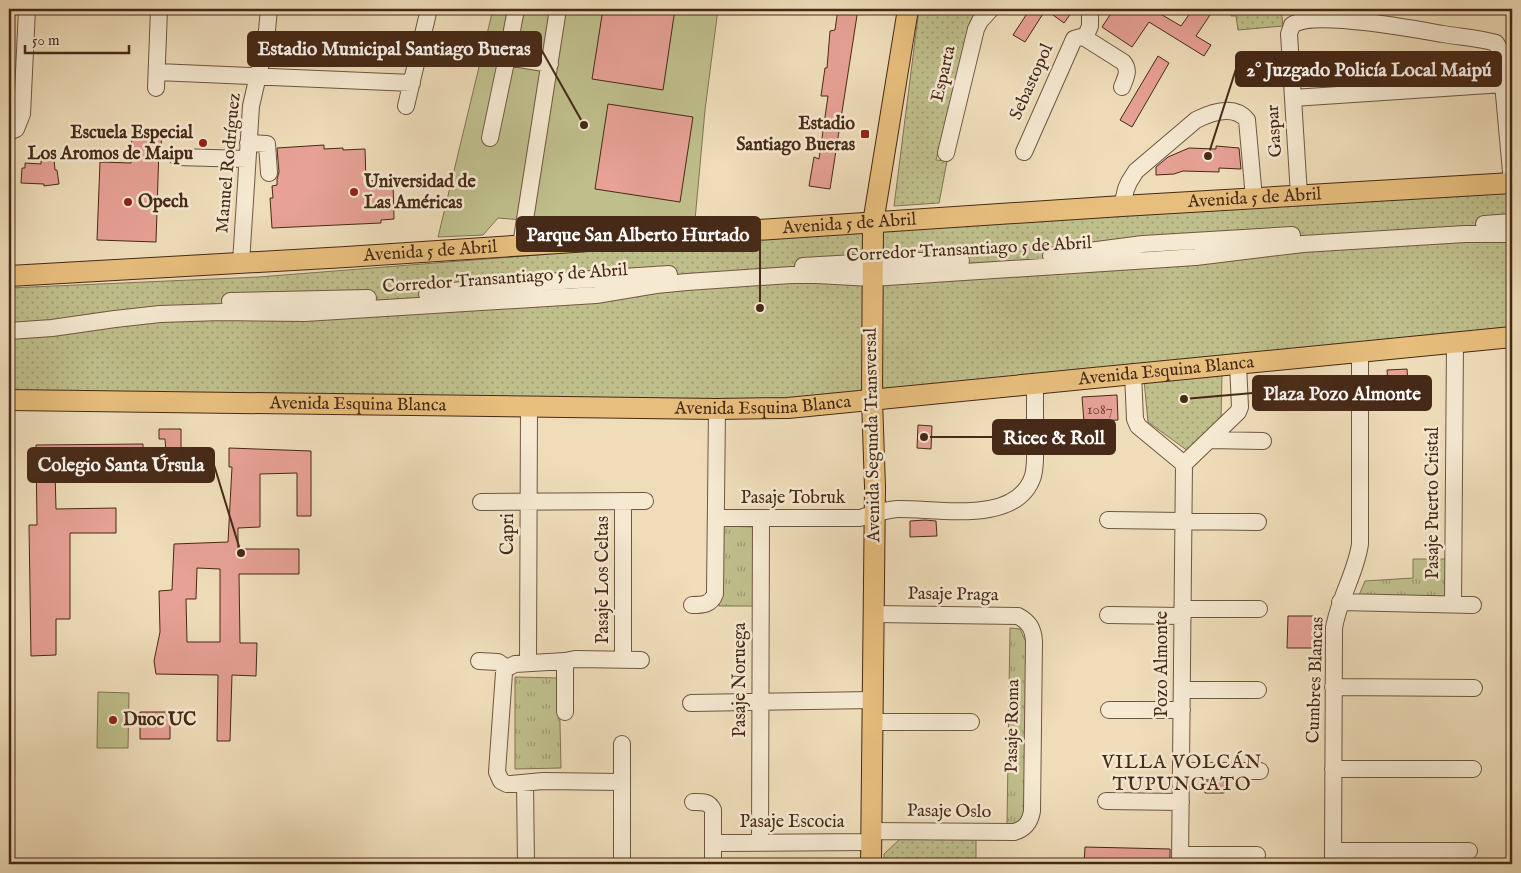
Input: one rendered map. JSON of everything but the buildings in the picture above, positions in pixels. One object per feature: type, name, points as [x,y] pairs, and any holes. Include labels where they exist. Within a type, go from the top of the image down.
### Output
[{"type":"main road","name":"Avenida Segunda Transversal","points":[[871,864],[875,513],[875,456],[872,400],[873,223],[908,9]]},
{"type":"main road","name":"Avenida 5 de Abril","points":[[9,276],[521,246],[1122,206],[1512,183]]},
{"type":"main road","name":"Avenida Esquina Blanca","points":[[9,400],[717,409],[795,408],[1512,337]]},
{"type":"street","points":[[9,132],[16,129],[22,114],[27,9]]},
{"type":"street","points":[[159,9],[156,80],[258,77],[412,83]]},
{"type":"street","name":"Manuel Rodríguez","points":[[241,263],[251,106],[266,41],[269,9]]},
{"type":"street","points":[[406,106],[429,9]]},
{"type":"street","points":[[490,138],[516,9]]},
{"type":"street","points":[[521,246],[558,9]]},
{"type":"street","name":"Esparta","points":[[946,153],[976,29],[980,20],[991,9]]},
{"type":"street","points":[[1090,9],[1090,26],[1085,38],[1126,64],[1128,72],[1122,86]]},
{"type":"street","name":"Gaspar","points":[[1299,195],[1289,34],[1292,25],[1301,21],[1333,20],[1373,23],[1493,42],[1498,45],[1500,50],[1504,84]]},
{"type":"street","name":"Sebastopol","points":[[1024,152],[1072,42],[1078,37],[1085,38]]},
{"type":"street","points":[[507,57],[550,64]]},
{"type":"street","points":[[1293,98],[1504,84],[1512,183]]},
{"type":"street","points":[[1122,206],[1129,182],[1140,167],[1196,120],[1221,111],[1237,112],[1247,120],[1254,198]]},
{"type":"street","points":[[177,157],[248,151],[267,144],[269,173]]},
{"type":"street","name":"Corredor Transantiago 5 de Abril","points":[[9,331],[68,326],[139,316],[222,312],[305,313],[587,296],[687,282],[872,270],[905,260],[948,262],[1067,254],[1142,244],[1512,222]]},
{"type":"street","name":"Corredor Transantiago 5 de Abril","points":[[9,322],[124,309],[213,302],[394,297],[538,282],[1196,257],[1303,244],[1465,234],[1512,234]]},
{"type":"street","name":"Pasaje Puerto Cristal","points":[[1453,604],[1455,342]]},
{"type":"street","name":"Cumbres Blancas","points":[[1333,858],[1334,628],[1340,602],[1356,562],[1360,544],[1360,352]]},
{"type":"street","points":[[1133,374],[1135,419],[1138,426],[1184,464],[1239,410],[1238,364]]},
{"type":"street","name":"Pasaje Tobruk","points":[[716,518],[860,518],[896,509],[977,510],[1004,505],[1019,496],[1029,484],[1034,470],[1035,384]]},
{"type":"street","name":"Capri","points":[[528,663],[529,406]]},
{"type":"street","points":[[692,605],[706,604],[711,601],[715,594],[717,409]]},
{"type":"street","points":[[1209,440],[1263,441]]},
{"type":"street","name":"Pozo Almonte","points":[[1180,860],[1184,464]]},
{"type":"street","name":"Pasaje Los Celtas","points":[[623,501],[623,659]]},
{"type":"street","name":"Pasaje Los Celtas","points":[[481,502],[645,501]]},
{"type":"street","name":"Pasaje Noruega","points":[[760,843],[761,518]]},
{"type":"street","points":[[1108,520],[1258,522]]},
{"type":"street","points":[[1340,602],[1473,605]]},
{"type":"street","points":[[1108,615],[1259,609]]},
{"type":"street","name":"Pasaje Praga","points":[[874,614],[1018,616],[1029,624]]},
{"type":"street","name":"Pasaje Roma","points":[[1024,828],[1032,812],[1034,634],[1029,624]]},
{"type":"street","name":"Pasaje Los Celtas","points":[[479,661],[498,662],[507,668],[512,664],[565,662],[575,659],[641,660]]},
{"type":"street","points":[[565,662],[565,712]]},
{"type":"street","points":[[507,668],[504,673],[498,772],[498,776],[504,782],[507,784],[543,781],[622,782]]},
{"type":"street","points":[[1333,687],[1474,688]]},
{"type":"street","points":[[1182,690],[1258,690]]},
{"type":"street","points":[[692,703],[873,700]]},
{"type":"street","points":[[1109,710],[1182,710]]},
{"type":"street","points":[[872,722],[970,722]]},
{"type":"street","points":[[622,744],[622,864]]},
{"type":"street","points":[[1333,769],[1473,769]]},
{"type":"street","points":[[1181,771],[1260,771]]},
{"type":"street","points":[[525,784],[526,864]]},
{"type":"street","points":[[1106,801],[1181,802]]},
{"type":"street","points":[[693,802],[705,802],[711,807],[713,814],[713,864]]},
{"type":"street","name":"Pasaje Oslo","points":[[871,837],[1008,833],[1020,831],[1024,828]]},
{"type":"street","name":"Pasaje Escocia","points":[[713,843],[760,843],[871,837]]},
{"type":"street","points":[[1333,858],[1468,851]]},
{"type":"street","points":[[1180,860],[1257,855]]},
{"type":"green space","points":[[493,9],[718,9],[705,110],[695,220],[535,232],[536,221],[498,218],[483,235],[438,237]]},
{"type":"green space","points":[[919,9],[979,9],[973,16],[936,160],[947,161],[939,203],[894,206]]},
{"type":"green space","points":[[1231,9],[1281,9],[1283,26],[1238,30],[1236,16],[1231,16]]},
{"type":"green space","points":[[1512,192],[1512,327],[871,392],[785,399],[543,399],[9,391],[9,288],[259,277],[876,228]]},
{"type":"green space","points":[[1222,373],[1221,419],[1188,451],[1148,422],[1144,380]]},
{"type":"green space","points":[[720,526],[756,527],[755,606],[719,606]]},
{"type":"green space","points":[[1413,559],[1447,559],[1447,599],[1357,600],[1365,581],[1413,578]]},
{"type":"green space","points":[[9,596],[11,596],[12,693],[9,693]]},
{"type":"green space","points":[[1010,628],[1020,629],[1026,642],[1025,812],[1019,824],[1007,824]]},
{"type":"green space","points":[[515,677],[559,678],[561,768],[515,769]]},
{"type":"green space","name":"Duoc UC","points":[[98,692],[129,693],[128,748],[97,748]]},
{"type":"green space","points":[[901,838],[976,839],[976,864],[884,864],[884,854]]},
{"type":"place","name":"Estadio Municipal Santiago Bueras","points":[[584,125]]},
{"type":"place","name":"Estadio Santiago Bueras","points":[[865,134]]},
{"type":"place","name":"Escuela Especial Los Aromos de Maipu","points":[[203,143]]},
{"type":"place","name":"2° Juzgado Policía Local Maipú","points":[[1208,156]]},
{"type":"place","name":"Universidad de Las Américas","points":[[354,192]]},
{"type":"place","name":"Opech","points":[[128,202]]},
{"type":"place","name":"Parque San Alberto Hurtado","points":[[760,308]]},
{"type":"place","name":"Plaza Pozo Almonte","points":[[1184,399]]},
{"type":"place","name":"Ricec & Roll","points":[[924,437]]},
{"type":"place","name":"Colegio Santa Úrsula","points":[[241,553]]},
{"type":"place","name":"Duoc UC","points":[[113,720]]},
{"type":"district","name":"VILLA VOLCÁN TUPUNGATO","points":[[1182,774]]}]
